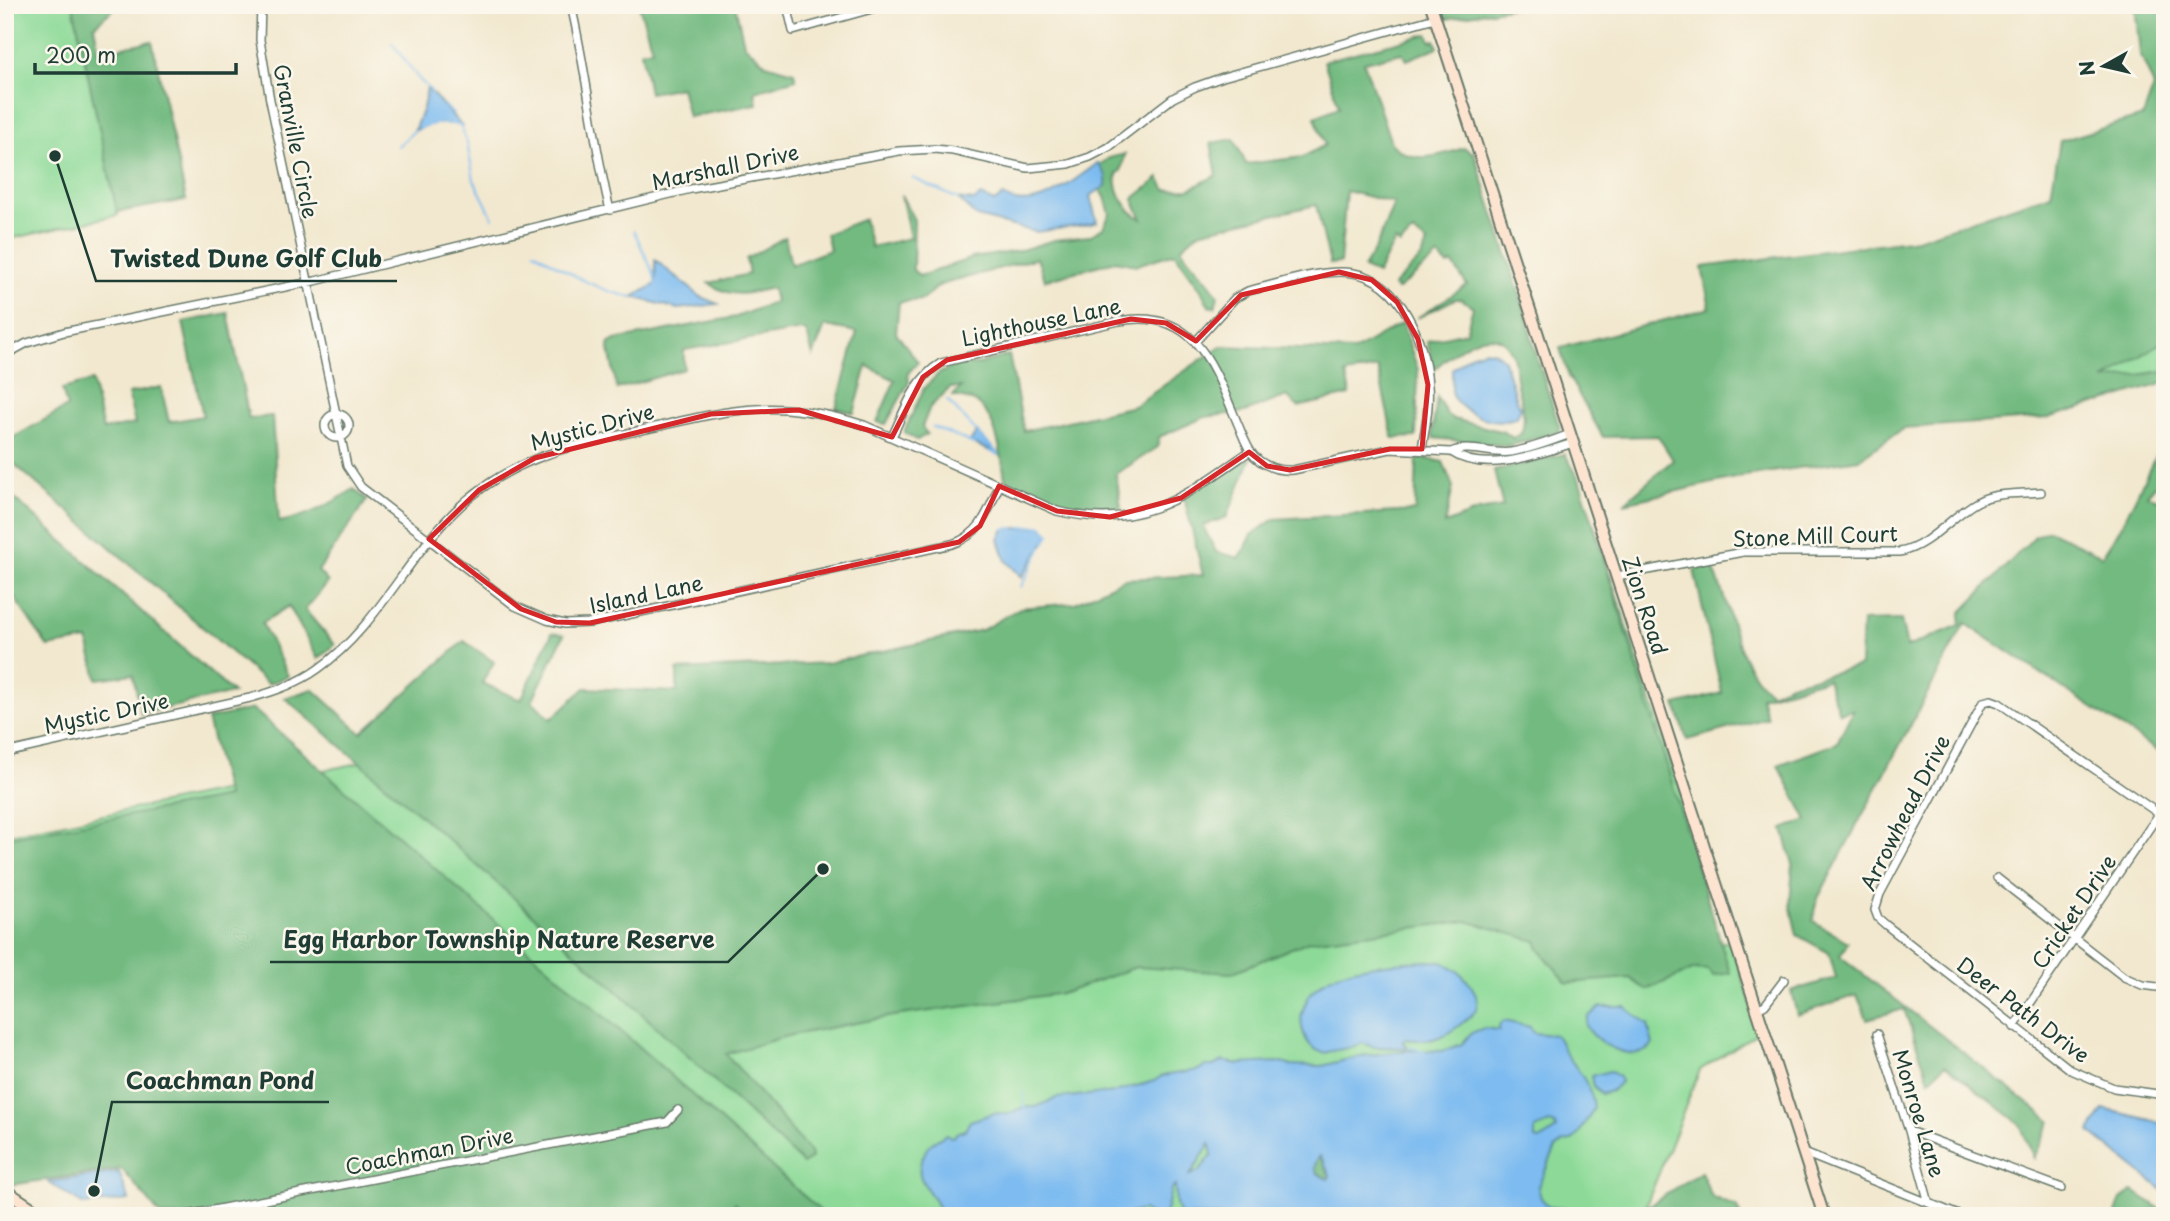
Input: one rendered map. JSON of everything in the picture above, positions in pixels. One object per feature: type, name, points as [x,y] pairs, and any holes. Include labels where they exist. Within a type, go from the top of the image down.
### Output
[{"type":"street","name":"Granville Circle","points":[[261,5],[261,49],[307,283]]},
{"type":"street","points":[[571,5],[586,73],[596,154],[610,209]]},
{"type":"street","points":[[787,5],[793,31],[886,5]]},
{"type":"street","name":"Zion Road","points":[[1431,5],[1824,1216]]},
{"type":"street","name":"Marshall Drive","points":[[5,355],[52,335],[307,283],[691,189],[908,150],[953,151],[1028,167],[1069,164],[1109,147],[1167,102],[1201,85],[1436,18]]},
{"type":"street","points":[[1196,341],[1235,299],[1248,292],[1339,272],[1372,280],[1388,292],[1404,312],[1422,349],[1429,396],[1422,449]]},
{"type":"street","name":"Island Lane","points":[[307,283],[336,414]]},
{"type":"street","name":"Lighthouse Lane","points":[[892,437],[918,383],[933,367],[947,360],[1131,319],[1166,323],[1196,341],[1211,362],[1250,451]]},
{"type":"street","name":"Mystic Drive","points":[[5,753],[250,698],[274,692],[300,680],[327,662],[362,628],[429,539],[467,500],[518,465],[569,446],[734,411],[786,409],[849,420],[1035,502],[1074,515],[1110,517],[1134,515],[1160,508],[1181,498],[1250,451]]},
{"type":"street","name":"Island Lane","points":[[336,414],[343,416],[348,422],[348,430],[340,438],[331,437],[324,428],[328,417],[336,414]]},
{"type":"street","name":"Island Lane","points":[[340,438],[347,466],[357,482],[515,606],[556,622],[590,623],[959,542],[972,535],[980,526],[999,486]]},
{"type":"street","points":[[1250,451],[1264,464],[1276,469],[1290,470],[1390,449],[1513,452],[1571,438]]},
{"type":"street","name":"Stone Mill Court","points":[[1617,576],[1743,552],[1899,552],[1921,544],[1980,500],[2041,492]]},
{"type":"street","name":"Arrowhead Drive","points":[[1878,918],[1875,910],[1880,894],[1983,702],[1991,700],[1999,703],[2162,816]]},
{"type":"street","name":"Cricket Drive","points":[[2014,1027],[2162,816]]},
{"type":"street","points":[[1997,878],[2133,982],[2165,988]]},
{"type":"street","name":"Deer Path Drive","points":[[1878,918],[2071,1070],[2088,1079],[2126,1091],[2165,1095]]},
{"type":"street","points":[[1757,1009],[1765,1005],[1784,980]]},
{"type":"street","name":"Monroe Lane","points":[[1877,1034],[1929,1203]]},
{"type":"street","name":"Coachman Drive","points":[[182,1216],[667,1122],[678,1110]]},
{"type":"street","points":[[1909,1131],[2062,1188]]},
{"type":"street","points":[[1804,1153],[1961,1216]]},
{"type":"street","points":[[5,1190],[44,1216]]},
{"type":"highlighted area","points":[[1339,272],[1372,280],[1397,302],[1418,339],[1428,385],[1422,449],[1390,449],[1290,470],[1267,466],[1249,452],[1181,498],[1110,517],[1057,511],[999,486],[980,526],[959,542],[590,623],[556,622],[521,609],[429,539],[479,490],[535,458],[711,414],[799,410],[892,437],[923,377],[947,360],[1131,319],[1166,323],[1196,341],[1241,295]]},
{"type":"green space","points":[[5,5],[73,5],[118,215],[5,240]]},
{"type":"green space","points":[[73,5],[118,5],[94,26],[99,52],[152,41],[186,200],[117,212]]},
{"type":"green space","points":[[639,5],[735,5],[744,44],[766,64],[794,72],[796,79],[755,91],[757,104],[688,117],[681,87],[649,93],[641,51],[652,49]]},
{"type":"green space","points":[[1436,5],[1524,5],[1441,20]]},
{"type":"green space","points":[[2135,5],[2165,5],[2165,340],[2104,380],[2165,371],[2165,383],[2048,418],[1904,428],[1859,459],[1744,476],[1624,503],[1673,460],[1658,436],[1603,437],[1569,377],[1560,348],[1710,308],[1702,267],[1917,239],[2051,194],[2060,141],[2143,116],[2154,86],[2140,54]]},
{"type":"green space","points":[[1428,34],[1438,47],[1407,60],[1402,53],[1364,62],[1391,143],[1399,150],[1417,157],[1435,156],[1464,148],[1474,153],[1524,308],[1560,429],[1558,432],[1508,446],[1434,438],[1432,433],[1437,397],[1447,415],[1453,419],[1504,432],[1513,438],[1521,434],[1524,416],[1513,357],[1501,340],[1482,338],[1460,349],[1434,369],[1427,341],[1466,332],[1473,307],[1461,299],[1455,299],[1417,318],[1467,285],[1452,263],[1448,265],[1438,256],[1397,290],[1393,286],[1422,257],[1427,243],[1413,232],[1400,245],[1395,241],[1377,274],[1363,268],[1376,247],[1394,203],[1346,191],[1340,263],[1330,264],[1316,205],[1199,232],[1181,248],[1214,289],[1218,296],[1215,307],[1209,306],[1175,253],[1137,265],[1115,261],[1045,280],[1037,258],[940,285],[922,300],[899,302],[896,333],[918,362],[908,373],[909,382],[886,424],[877,422],[895,380],[867,366],[854,413],[836,408],[857,332],[825,326],[813,356],[807,333],[802,330],[684,350],[684,369],[617,389],[608,344],[615,340],[736,317],[775,302],[772,288],[732,293],[709,283],[749,274],[746,259],[785,237],[791,265],[830,250],[826,234],[864,219],[871,247],[910,238],[901,195],[914,220],[913,270],[920,276],[972,258],[1018,251],[1054,240],[1089,236],[1103,228],[1110,214],[1105,197],[1089,173],[1109,158],[1125,154],[1121,171],[1117,174],[1118,187],[1127,207],[1142,219],[1133,199],[1159,178],[1166,190],[1190,189],[1217,175],[1211,143],[1234,139],[1246,164],[1303,157],[1325,145],[1315,117],[1339,107],[1324,61]]},
{"type":"green space","points":[[228,313],[249,419],[272,416],[279,522],[318,510],[354,489],[367,500],[318,571],[328,582],[305,610],[335,645],[318,659],[289,606],[262,623],[288,676],[268,684],[5,456],[7,441],[67,407],[62,389],[92,381],[103,430],[135,424],[128,394],[161,387],[169,422],[203,416],[183,322]]},
{"type":"green space","points":[[1402,323],[1418,370],[1416,437],[1393,438],[1378,368],[1346,374],[1350,395],[1298,407],[1287,396],[1245,412],[1205,417],[1159,437],[1158,447],[1116,474],[1121,508],[1061,501],[1005,479],[993,426],[975,402],[953,396],[961,387],[950,388],[930,407],[922,427],[927,434],[917,440],[904,432],[924,388],[939,373],[962,363],[975,365],[1009,355],[1024,431],[1134,406],[1221,346],[1354,351]]},
{"type":"green space","points":[[2165,340],[2165,371],[2103,381]]},
{"type":"green space","points":[[2165,437],[2165,474],[2147,495],[2165,503],[2165,756],[1965,623],[1818,898],[1813,921],[1848,942],[1840,956],[2051,1121],[2034,1158],[2020,1124],[1945,1065],[1929,1080],[1904,1009],[1867,1019],[1857,995],[1797,1015],[1791,991],[1836,978],[1829,953],[1797,935],[1790,904],[1793,864],[1783,829],[1807,820],[1778,765],[1837,743],[1853,710],[1839,713],[1827,679],[1761,697],[1767,718],[1687,740],[1676,705],[1722,693],[1694,570],[1712,566],[1741,650],[1758,681],[1771,693],[1793,683],[1860,666],[1862,621],[1901,620],[1907,647],[1960,625],[1961,613],[2035,536],[2049,530],[2102,556],[2121,527]]},
{"type":"green space","points":[[1565,454],[1579,479],[1590,513],[1730,973],[1713,976],[1708,970],[1695,969],[1646,990],[1630,978],[1567,983],[1539,949],[1536,941],[1467,921],[1309,941],[1231,973],[1136,967],[1064,993],[893,1016],[787,1036],[726,1054],[810,1152],[811,1158],[803,1164],[547,928],[285,698],[313,689],[361,733],[464,641],[494,662],[482,683],[521,700],[552,633],[564,635],[532,701],[551,719],[585,688],[677,692],[677,670],[827,663],[982,630],[1020,608],[1075,603],[1124,579],[1203,575],[1184,497],[1218,474],[1251,458],[1227,517],[1203,526],[1216,552],[1240,558],[1252,535],[1274,519],[1415,511],[1417,457],[1443,462],[1453,487],[1445,524],[1478,511],[1503,507],[1494,471]]},
{"type":"green space","points":[[5,490],[233,693],[141,714],[133,674],[97,679],[88,640],[48,647],[5,584]]},
{"type":"green space","points":[[1590,513],[1702,857],[1578,881],[1672,959],[1730,940],[1760,1031],[1700,1070],[1645,1208],[1648,1216],[807,1216],[651,1060],[10,1185],[5,1182],[5,835]]},
{"type":"green space","points":[[253,709],[656,1062],[826,1216],[743,1216],[735,1203],[729,1216],[161,1216],[122,1169],[10,1185],[5,1182],[5,838],[227,797],[207,719]]},
{"type":"green space","points":[[1320,1156],[1330,1176],[1328,1179],[1315,1170]]},
{"type":"green space","points":[[1701,1172],[1712,1197],[1737,1207],[1741,1216],[1638,1216],[1645,1208]]},
{"type":"green space","points":[[2133,1191],[2165,1212],[2165,1216],[2115,1216],[2121,1199]]},
{"type":"water","points":[[427,88],[461,125],[437,124],[414,131]]},
{"type":"water","points":[[1098,163],[1106,176],[1106,186],[1090,196],[1097,222],[1091,224],[1036,232],[977,217],[958,199],[974,201],[981,196],[994,202],[1003,196],[1028,202],[1041,199],[1066,186]]},
{"type":"water","points":[[655,260],[701,297],[718,304],[678,309],[633,297],[656,284]]},
{"type":"water","points":[[1484,350],[1495,352],[1504,360],[1517,403],[1521,407],[1517,417],[1490,420],[1472,414],[1452,396],[1452,369],[1470,355]]},
{"type":"water","points":[[977,432],[999,455],[970,442]]},
{"type":"water","points":[[1042,526],[1050,534],[1022,577],[1006,561],[999,539],[1004,529]]},
{"type":"water","points":[[1442,962],[1456,970],[1476,995],[1476,1009],[1453,1030],[1433,1039],[1404,1039],[1403,1043],[1408,1047],[1405,1048],[1374,1047],[1362,1043],[1325,1053],[1316,1050],[1307,1041],[1301,1023],[1302,1011],[1314,989],[1327,979],[1360,968]]},
{"type":"water","points":[[1600,1007],[1625,1007],[1648,1025],[1653,1044],[1638,1053],[1628,1053],[1598,1040],[1586,1025],[1588,1017]]},
{"type":"water","points":[[1504,1021],[1530,1027],[1534,1033],[1555,1035],[1591,1093],[1594,1108],[1577,1136],[1556,1148],[1538,1186],[1541,1198],[1549,1207],[1569,1209],[1573,1216],[1180,1216],[1175,1186],[1171,1190],[1165,1216],[1153,1216],[1143,1210],[1120,1216],[941,1216],[920,1173],[920,1165],[930,1144],[946,1134],[955,1136],[965,1130],[970,1121],[994,1113],[1008,1114],[1057,1098],[1115,1092],[1154,1081],[1162,1076],[1198,1070],[1223,1061],[1238,1064],[1278,1062],[1322,1066],[1361,1056],[1409,1050],[1443,1051],[1462,1044],[1471,1033],[1484,1028],[1499,1030],[1499,1025]],"holes":[[[1550,1123],[1555,1125],[1556,1129],[1540,1140],[1535,1139],[1535,1129]],[[1210,1144],[1212,1155],[1199,1171],[1190,1175]],[[1320,1156],[1330,1176],[1328,1179],[1315,1170]]]},
{"type":"water","points":[[1610,1071],[1621,1081],[1611,1091],[1601,1094],[1593,1086],[1591,1076]]},
{"type":"water","points":[[2103,1109],[2155,1121],[2165,1127],[2165,1192],[2090,1132]]},
{"type":"water","points":[[119,1172],[129,1200],[84,1205],[48,1182]]},
{"type":"waterway","points":[[392,43],[431,91]]},
{"type":"waterway","points":[[444,105],[453,114]]},
{"type":"waterway","points":[[420,128],[439,123],[459,125]]},
{"type":"waterway","points":[[460,124],[467,143],[474,180],[493,218]]},
{"type":"waterway","points":[[398,146],[415,130]]},
{"type":"waterway","points":[[913,178],[958,199]]},
{"type":"waterway","points":[[634,231],[654,274],[656,285]]},
{"type":"waterway","points":[[534,251],[594,285],[633,297]]},
{"type":"waterway","points":[[947,400],[999,455],[989,451]]},
{"type":"waterway","points":[[933,427],[974,444]]},
{"type":"waterway","points":[[1020,527],[1042,526],[1050,534],[1045,543]]},
{"type":"waterway","points":[[1004,529],[1014,528]]},
{"type":"waterway","points":[[1021,587],[1042,547]]},
{"type":"waterway","points":[[1408,1047],[1425,1051]]},
{"type":"waterway","points":[[1024,1092],[1024,1107]]},
{"type":"place","name":"Twisted Dune Golf Club","points":[[55,156]]},
{"type":"place","name":"Egg Harbor Township Nature Reserve","points":[[823,869]]},
{"type":"place","name":"Coachman Pond","points":[[94,1191]]}]
